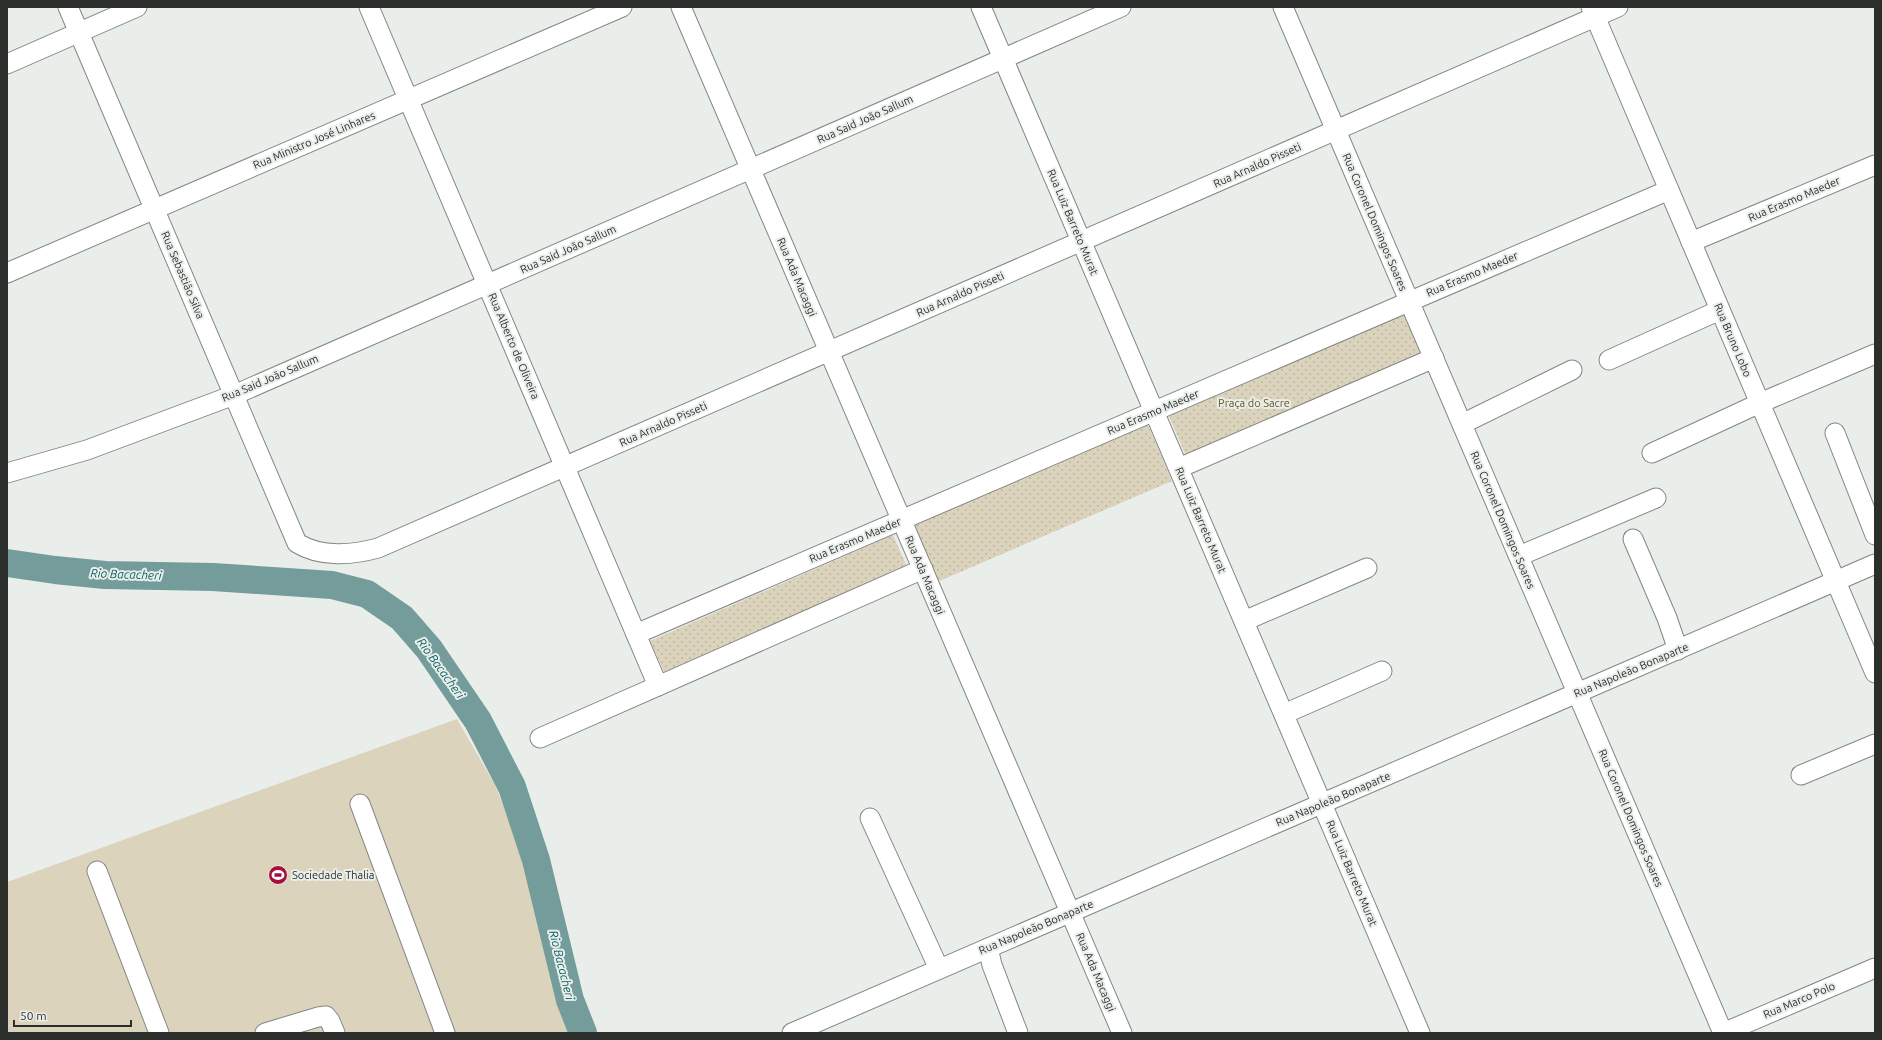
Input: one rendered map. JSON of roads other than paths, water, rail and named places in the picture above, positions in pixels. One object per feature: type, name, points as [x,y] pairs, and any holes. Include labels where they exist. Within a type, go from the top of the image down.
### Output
[{"type":"street","name":"Rua Sebastião Silva","points":[[68,7],[298,543]]},
{"type":"street","points":[[7,64],[137,7]]},
{"type":"street","name":"Rua Alberto de Oliveira","points":[[369,7],[658,686]]},
{"type":"street","name":"Rua Ministro José Linhares","points":[[7,274],[622,7]]},
{"type":"street","name":"Rua Ada Macaggi","points":[[681,7],[1122,1033]]},
{"type":"street","name":"Rua Luiz Barreto Murat","points":[[981,7],[1420,1033]]},
{"type":"street","name":"Rua Said João Sallum","points":[[7,473],[87,450],[234,395],[1121,7]]},
{"type":"street","name":"Rua Coronel Domingos Soares","points":[[1283,7],[1723,1033]]},
{"type":"street","name":"Rua Arnaldo Pisseti","points":[[298,543],[306,549],[335,553],[351,553],[378,548],[1336,130],[1593,12],[1618,7]]},
{"type":"street","name":"Rua Bruno Lobo","points":[[1593,12],[1875,674]]},
{"type":"street","name":"Rua Erasmo Maeder","points":[[1691,242],[1875,165]]},
{"type":"street","name":"Rua Erasmo Maeder","points":[[636,634],[1669,190]]},
{"type":"street","points":[[1609,360],[1720,310]]},
{"type":"street","points":[[1652,453],[1760,403],[1875,354]]},
{"type":"street","points":[[1179,468],[1434,358]]},
{"type":"street","points":[[1462,424],[1572,370]]},
{"type":"street","points":[[1835,433],[1875,535]]},
{"type":"street","points":[[1519,556],[1656,498]]},
{"type":"street","points":[[1633,539],[1667,618],[1678,650]]},
{"type":"street","name":"Rua Napoleão Bonaparte","points":[[792,1033],[1875,564]]},
{"type":"street","points":[[1244,621],[1367,568]]},
{"type":"street","points":[[540,738],[923,569]]},
{"type":"street","points":[[1284,714],[1382,671]]},
{"type":"street","points":[[1801,775],[1875,744]]},
{"type":"street","points":[[360,804],[445,1033]]},
{"type":"street","points":[[870,818],[939,969]]},
{"type":"street","points":[[97,871],[159,1033]]},
{"type":"street","points":[[988,948],[992,964],[1018,1033]]},
{"type":"street","name":"Rua Marco Polo","points":[[1723,1033],[1875,968]]},
{"type":"street","points":[[265,1033],[326,1016],[335,1033]]},
{"type":"waterway","name":"Rio Bacacheri","points":[[7,563],[105,575],[213,577],[332,585],[367,594],[402,618],[429,649],[478,721],[512,787],[536,860],[570,1000],[583,1033]]},
{"type":"place","name":"Sociedade Thalia","points":[[278,875]]},
{"type":"park label","name":"Praça do Sacre","points":[[1254,403]]}]
